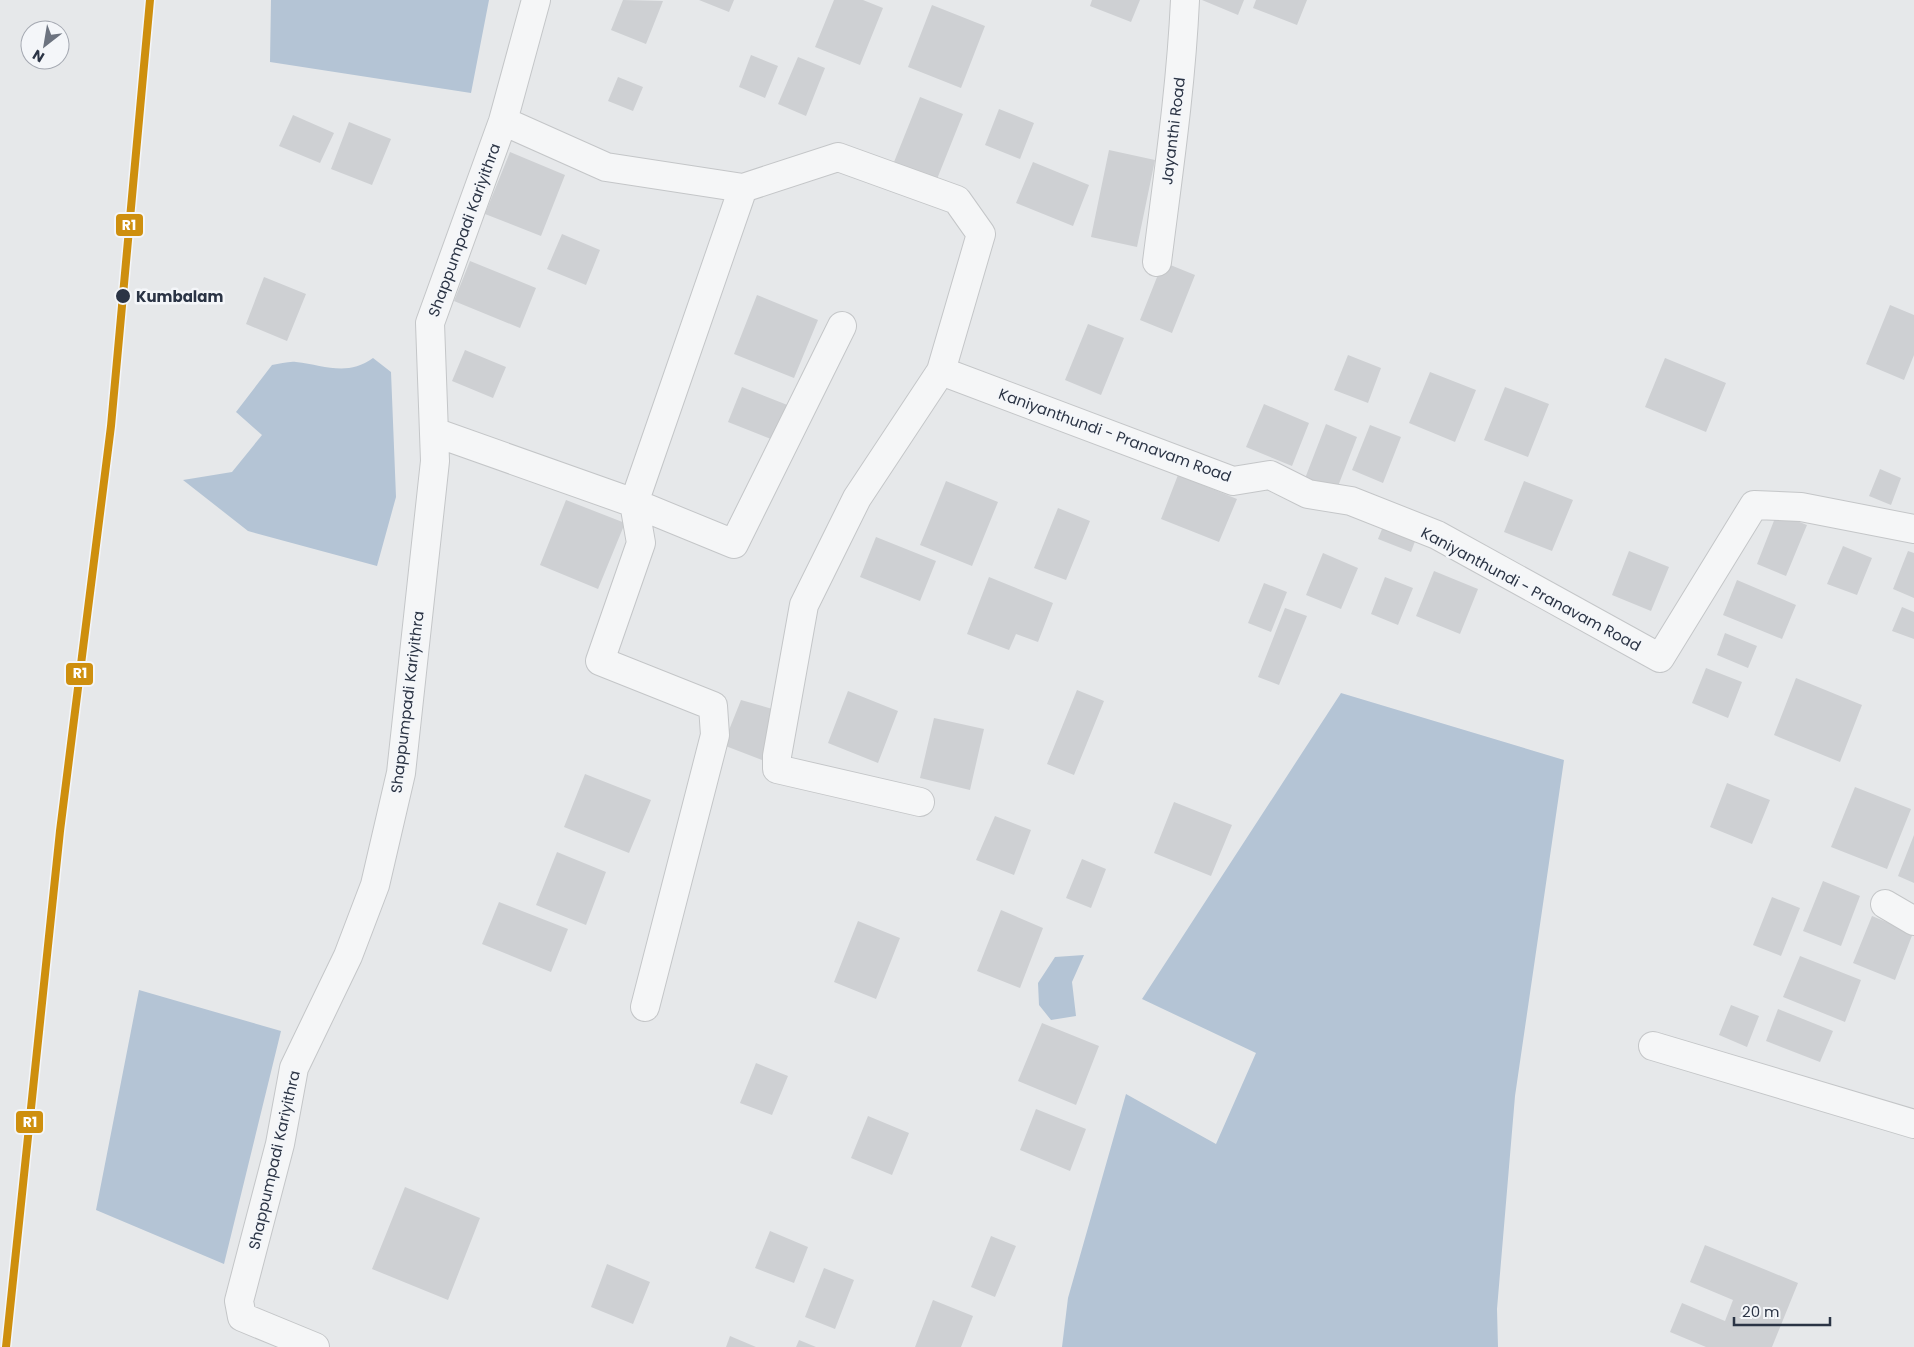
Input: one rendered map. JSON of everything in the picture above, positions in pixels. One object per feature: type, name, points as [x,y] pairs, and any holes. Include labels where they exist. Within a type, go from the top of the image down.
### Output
[{"type":"street","name":"Shappumpadi Kariyithra","points":[[315,1347],[242,1318],[239,1301],[280,1144],[294,1068],[348,956],[375,885],[401,773],[435,461],[430,323],[503,121],[536,0]]},
{"type":"street","name":"Jayanthi Road","points":[[1157,262],[1175,124],[1183,44],[1185,0]]},
{"type":"street","points":[[503,121],[606,167],[743,188],[838,157],[957,200],[981,234],[941,372],[857,498],[804,605],[777,756],[777,769],[920,802]]},
{"type":"street","points":[[645,1007],[715,735],[713,706],[600,661],[641,543],[634,503],[743,188]]},
{"type":"street","points":[[434,432],[634,503],[734,544],[842,326]]},
{"type":"street","name":"Kaniyanthundi - Pranavam Road","points":[[941,372],[1233,481],[1270,475],[1308,494],[1351,501],[1437,535],[1660,658],[1754,505],[1801,506],[1914,529]]},
{"type":"street","points":[[1885,904],[1914,921]]},
{"type":"street","points":[[1653,1046],[1914,1124]]},
{"type":"water","points":[[271,0],[489,0],[471,93],[270,62]]},
{"type":"water","points":[[373,358],[391,372],[396,497],[377,566],[248,531],[183,480],[232,472],[262,435],[236,412],[272,365],[293,362],[345,368],[363,364]]},
{"type":"water","points":[[1341,693],[1564,760],[1515,1096],[1497,1309],[1498,1347],[1062,1347],[1068,1298],[1126,1094],[1216,1144],[1256,1053],[1142,999]]},
{"type":"water","points":[[1084,955],[1072,982],[1076,1016],[1051,1020],[1039,1005],[1038,983],[1055,957]]},
{"type":"water","points":[[139,990],[281,1031],[224,1264],[96,1210]]},
{"type":"building","points":[[623,0],[663,1],[646,44],[611,30]]},
{"type":"building","points":[[699,0],[734,0],[729,12]]},
{"type":"building","points":[[834,0],[863,0],[883,8],[860,65],[815,47]]},
{"type":"building","points":[[1092,0],[1140,0],[1131,22],[1090,6]]},
{"type":"building","points":[[1202,0],[1244,0],[1238,15]]},
{"type":"building","points":[[1256,0],[1307,0],[1297,25],[1253,8]]},
{"type":"building","points":[[932,5],[985,26],[961,88],[908,67]]},
{"type":"building","points":[[751,55],[778,66],[765,98],[739,87]]},
{"type":"building","points":[[798,57],[825,68],[806,116],[778,104]]},
{"type":"building","points":[[618,77],[643,87],[633,111],[608,101]]},
{"type":"building","points":[[920,97],[963,114],[937,179],[894,162]]},
{"type":"building","points":[[999,109],[1034,123],[1020,159],[985,145]]},
{"type":"building","points":[[293,115],[334,133],[320,163],[279,146]]},
{"type":"building","points":[[349,122],[391,139],[372,185],[331,169]]},
{"type":"building","points":[[1109,150],[1155,160],[1137,247],[1091,237]]},
{"type":"building","points":[[510,152],[565,175],[541,236],[485,214]]},
{"type":"building","points":[[1033,162],[1089,185],[1073,226],[1016,203]]},
{"type":"building","points":[[562,234],[600,250],[586,285],[547,269]]},
{"type":"building","points":[[470,261],[536,288],[520,328],[454,301]]},
{"type":"building","points":[[1163,262],[1195,275],[1172,333],[1140,320]]},
{"type":"building","points":[[264,277],[306,294],[287,341],[246,324]]},
{"type":"building","points":[[757,295],[818,320],[794,378],[734,354]]},
{"type":"building","points":[[1890,305],[1914,315],[1914,355],[1904,380],[1866,364]]},
{"type":"building","points":[[1088,324],[1124,338],[1101,395],[1065,380]]},
{"type":"building","points":[[465,350],[506,367],[493,398],[452,381]]},
{"type":"building","points":[[1348,355],[1381,368],[1368,403],[1334,390]]},
{"type":"building","points":[[1665,358],[1726,383],[1706,432],[1645,407]]},
{"type":"building","points":[[1430,372],[1476,390],[1455,442],[1409,423]]},
{"type":"building","points":[[742,387],[790,406],[776,441],[728,422]]},
{"type":"building","points":[[1505,387],[1549,404],[1528,457],[1484,440]]},
{"type":"building","points":[[1264,404],[1309,423],[1292,466],[1246,447]]},
{"type":"building","points":[[1326,424],[1357,437],[1335,494],[1304,481]]},
{"type":"building","points":[[1370,425],[1401,437],[1383,483],[1352,470]]},
{"type":"building","points":[[1880,469],[1901,478],[1891,505],[1869,496]]},
{"type":"building","points":[[1178,475],[1237,499],[1219,542],[1161,519]]},
{"type":"building","points":[[946,481],[998,502],[972,566],[920,545]]},
{"type":"building","points":[[1524,481],[1573,500],[1552,551],[1504,532]]},
{"type":"building","points":[[566,500],[625,523],[598,589],[540,565]]},
{"type":"building","points":[[1058,508],[1090,521],[1066,580],[1034,568]]},
{"type":"building","points":[[1777,513],[1807,525],[1786,576],[1757,564]]},
{"type":"building","points":[[1384,524],[1417,536],[1411,552],[1378,539]]},
{"type":"building","points":[[876,537],[936,561],[920,601],[860,577]]},
{"type":"building","points":[[1843,546],[1872,558],[1857,595],[1827,584]]},
{"type":"building","points":[[1629,551],[1669,567],[1651,611],[1612,595]]},
{"type":"building","points":[[1908,551],[1914,553],[1914,598],[1893,589]]},
{"type":"building","points":[[1323,553],[1358,568],[1341,609],[1306,595]]},
{"type":"building","points":[[1434,571],[1478,589],[1460,634],[1416,616]]},
{"type":"building","points":[[989,577],[1053,603],[1038,642],[1016,634],[1009,650],[967,634]]},
{"type":"building","points":[[1385,577],[1413,588],[1398,625],[1371,614]]},
{"type":"building","points":[[1737,580],[1796,605],[1782,639],[1723,615]]},
{"type":"building","points":[[1264,583],[1287,592],[1271,632],[1248,623]]},
{"type":"building","points":[[1902,607],[1914,612],[1914,639],[1892,631]]},
{"type":"building","points":[[1285,608],[1307,616],[1279,685],[1258,677]]},
{"type":"building","points":[[1725,633],[1757,646],[1748,668],[1717,655]]},
{"type":"building","points":[[1706,668],[1742,682],[1728,718],[1692,703]]},
{"type":"building","points":[[1796,678],[1862,705],[1840,762],[1774,735]]},
{"type":"building","points":[[1077,690],[1104,701],[1074,775],[1047,764]]},
{"type":"building","points":[[848,691],[898,711],[878,763],[828,743]]},
{"type":"building","points":[[741,700],[776,710],[762,760],[723,745]]},
{"type":"building","points":[[934,718],[984,729],[970,790],[920,778]]},
{"type":"building","points":[[585,774],[651,800],[629,853],[564,827]]},
{"type":"building","points":[[1727,783],[1770,800],[1752,844],[1710,827]]},
{"type":"building","points":[[1855,787],[1911,809],[1887,869],[1831,847]]},
{"type":"building","points":[[1174,802],[1232,825],[1211,876],[1154,853]]},
{"type":"building","points":[[995,816],[1031,830],[1014,875],[976,860]]},
{"type":"building","points":[[1914,835],[1914,883],[1898,876]]},
{"type":"building","points":[[557,852],[606,872],[586,925],[536,905]]},
{"type":"building","points":[[1082,859],[1106,869],[1091,908],[1066,898]]},
{"type":"building","points":[[1823,881],[1860,896],[1841,946],[1803,931]]},
{"type":"building","points":[[1772,897],[1800,908],[1781,956],[1753,945]]},
{"type":"building","points":[[499,902],[568,929],[551,972],[482,944]]},
{"type":"building","points":[[1001,910],[1043,928],[1020,988],[977,971]]},
{"type":"building","points":[[1872,916],[1913,933],[1895,980],[1853,963]]},
{"type":"building","points":[[858,921],[900,938],[876,999],[834,982]]},
{"type":"building","points":[[1800,956],[1861,980],[1845,1022],[1783,997]]},
{"type":"building","points":[[1731,1005],[1759,1016],[1747,1047],[1719,1035]]},
{"type":"building","points":[[1778,1009],[1833,1031],[1820,1062],[1766,1041]]},
{"type":"building","points":[[1042,1023],[1099,1046],[1076,1105],[1018,1081]]},
{"type":"building","points":[[756,1063],[788,1076],[772,1115],[740,1103]]},
{"type":"building","points":[[1036,1109],[1086,1129],[1070,1171],[1020,1150]]},
{"type":"building","points":[[868,1116],[909,1133],[892,1175],[851,1158]]},
{"type":"building","points":[[405,1187],[480,1218],[448,1300],[372,1269]]},
{"type":"building","points":[[770,1231],[808,1247],[794,1283],[755,1268]]},
{"type":"building","points":[[991,1236],[1016,1246],[995,1297],[971,1287]]},
{"type":"building","points":[[1705,1245],[1798,1283],[1772,1347],[1706,1347],[1670,1332],[1682,1303],[1725,1321],[1733,1300],[1690,1282]]},
{"type":"building","points":[[607,1264],[650,1282],[633,1324],[591,1307]]},
{"type":"building","points":[[824,1268],[854,1280],[835,1329],[805,1317]]},
{"type":"building","points":[[933,1300],[973,1316],[961,1347],[915,1347]]},
{"type":"building","points":[[730,1336],[756,1347],[726,1347]]},
{"type":"building","points":[[799,1340],[816,1347],[796,1347]]},
{"type":"railway","points":[[6,1347],[60,831],[111,426],[150,0]]},
{"type":"transit line","name":"R1","points":[[6,1347],[60,831],[111,426],[150,0]]},
{"type":"place","name":"Kumbalam","points":[[123,296]]}]
